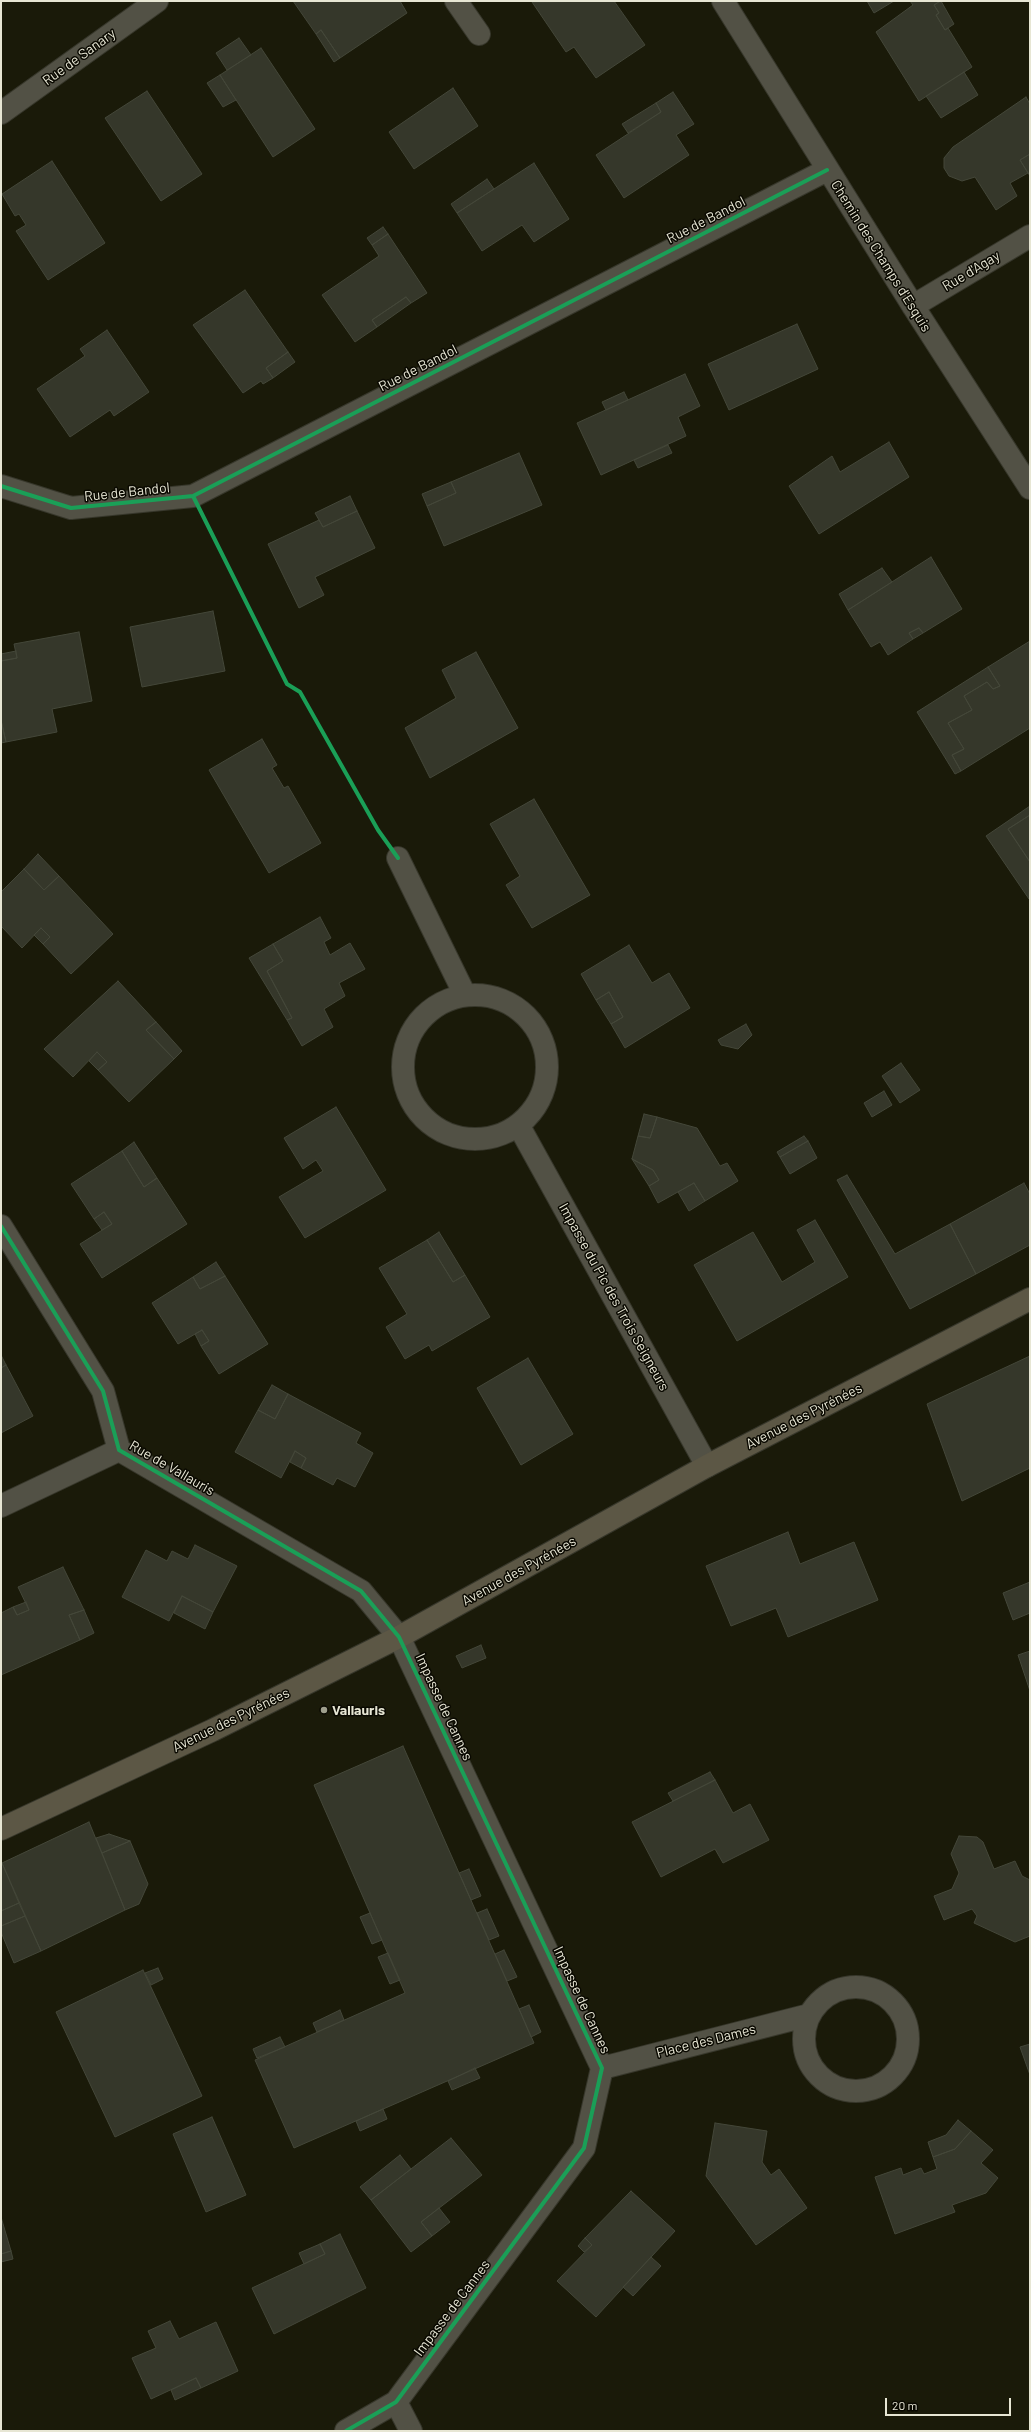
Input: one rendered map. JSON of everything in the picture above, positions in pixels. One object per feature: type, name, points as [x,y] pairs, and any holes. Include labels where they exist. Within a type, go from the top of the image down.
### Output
[{"type":"main road","name":"Avenue des Pyrénées","points":[[1,1829],[213,1730],[399,1637],[707,1466],[1030,1299]]},
{"type":"street","name":"Rue de Sanary","points":[[1,113],[157,1]]},
{"type":"street","points":[[456,1],[479,34]]},
{"type":"street","name":"Chemin des Champs d'Esquis","points":[[723,1],[827,170],[1030,488]]},
{"type":"street","name":"Rue de Bandol","points":[[1,486],[71,508],[192,496],[827,170]]},
{"type":"street","name":"Rue d'Agay","points":[[913,306],[1030,236]]},
{"type":"street","points":[[398,858],[465,995]]},
{"type":"street","points":[[465,995],[500,998],[522,1011],[531,1020],[543,1043],[547,1057],[546,1082],[540,1098],[520,1128],[489,1139],[473,1140],[448,1136],[427,1123],[411,1104],[405,1090],[402,1065],[405,1043],[418,1021],[441,1002],[465,995]]},
{"type":"street","name":"Impasse du Pic des Trois Seigneurs","points":[[520,1128],[707,1466]]},
{"type":"street","name":"Rue de Vallauris","points":[[1,1226],[103,1391],[119,1450],[361,1591],[399,1637]]},
{"type":"street","name":"Rue de Vallauris","points":[[1,1506],[119,1450]]},
{"type":"street","name":"Impasse de Cannes","points":[[346,2431],[396,2402],[584,2148],[602,2068],[399,1637]]},
{"type":"street","points":[[859,1986],[878,1991],[891,2001],[901,2013],[907,2029],[907,2045],[903,2061],[894,2075],[879,2085],[862,2091],[843,2090],[827,2083],[813,2070],[805,2053],[803,2034],[809,2014],[822,1999],[839,1989],[859,1986]]},
{"type":"street","name":"Place des Dames","points":[[602,2068],[809,2014]]},
{"type":"street","points":[[396,2402],[411,2431]]},
{"type":"building","points":[[293,1],[400,1],[407,13],[340,58],[321,30],[316,34]]},
{"type":"building","points":[[614,1],[645,45],[596,78],[574,47],[566,52],[532,2]]},
{"type":"building","points":[[867,1],[894,1],[874,13]]},
{"type":"building","points":[[910,1],[940,1],[934,5],[939,13],[936,15],[945,30],[948,28],[972,67],[919,101],[876,32],[913,5]]},
{"type":"building","points":[[941,1],[954,24],[945,30],[936,15],[939,13],[934,5]]},
{"type":"building","points":[[321,30],[340,58],[334,62],[316,34]]},
{"type":"building","points":[[239,38],[251,55],[227,70],[216,53]]},
{"type":"building","points":[[261,48],[315,129],[273,157],[220,75]]},
{"type":"building","points":[[964,72],[978,95],[941,118],[926,96]]},
{"type":"building","points":[[220,75],[236,100],[223,107],[207,83]]},
{"type":"building","points":[[453,88],[478,126],[414,169],[389,132]]},
{"type":"building","points":[[147,91],[202,174],[161,201],[105,118]]},
{"type":"building","points":[[673,92],[694,124],[676,135],[689,155],[624,198],[596,155],[661,112],[656,103]]},
{"type":"building","points":[[1026,97],[1030,104],[1030,154],[1020,160],[1028,173],[1010,183],[1017,196],[996,210],[975,177],[962,181],[949,176],[944,168],[944,158],[953,147]]},
{"type":"building","points":[[656,103],[661,112],[628,133],[622,124]]},
{"type":"building","points":[[1030,154],[1030,176],[1020,160]]},
{"type":"building","points":[[52,161],[105,243],[48,280],[16,231],[26,225],[19,214],[15,216],[2,194]]},
{"type":"building","points":[[534,163],[569,219],[534,242],[522,225],[482,251],[457,213]]},
{"type":"building","points":[[487,179],[494,189],[457,213],[451,204]]},
{"type":"building","points":[[383,227],[388,234],[372,245],[367,238]]},
{"type":"building","points":[[388,234],[427,293],[411,303],[406,297],[372,320],[377,327],[355,342],[322,295],[379,256],[372,245]]},
{"type":"building","points":[[245,290],[288,352],[266,368],[273,378],[263,384],[261,381],[243,393],[193,325]]},
{"type":"building","points":[[406,297],[411,303],[377,327],[372,320]]},
{"type":"building","points":[[797,324],[818,369],[729,410],[708,364]]},
{"type":"building","points":[[107,330],[149,392],[114,416],[110,410],[70,437],[37,389],[85,356],[80,349]]},
{"type":"building","points":[[288,352],[295,362],[273,378],[266,368]]},
{"type":"building","points":[[685,374],[700,406],[678,417],[686,436],[601,475],[577,423]]},
{"type":"building","points":[[624,392],[628,400],[606,410],[602,402]]},
{"type":"building","points":[[889,442],[909,477],[819,534],[789,486],[832,456],[840,472]]},
{"type":"building","points":[[668,445],[672,453],[638,468],[634,460]]},
{"type":"building","points":[[519,453],[542,505],[444,546],[427,506],[456,493],[451,482]]},
{"type":"building","points":[[451,482],[456,493],[427,506],[422,494]]},
{"type":"building","points":[[350,496],[357,511],[323,527],[315,513]]},
{"type":"building","points":[[357,511],[375,548],[315,577],[324,595],[299,608],[268,544],[319,520],[323,527]]},
{"type":"building","points":[[931,557],[962,609],[923,633],[919,628],[909,633],[913,639],[888,655],[880,642],[871,647],[848,610]]},
{"type":"building","points":[[882,568],[892,582],[848,610],[839,594]]},
{"type":"building","points":[[213,611],[225,671],[142,687],[130,627]]},
{"type":"building","points":[[919,628],[923,633],[913,639],[909,633]]},
{"type":"building","points":[[79,632],[92,701],[52,709],[57,732],[6,742],[1,720],[1,661],[17,658],[14,644]]},
{"type":"building","points":[[1030,641],[1030,728],[961,771],[952,755],[964,749],[948,723],[972,710],[964,696],[987,682],[993,689],[1000,686],[988,667]]},
{"type":"building","points":[[16,651],[17,658],[1,661],[1,654]]},
{"type":"building","points":[[476,652],[518,728],[430,778],[405,728],[456,698],[442,670]]},
{"type":"building","points":[[988,667],[1000,686],[993,689],[987,682],[964,696],[972,710],[948,723],[964,749],[952,755],[961,771],[955,774],[917,712]]},
{"type":"building","points":[[1,720],[6,742],[1,743]]},
{"type":"building","points":[[262,739],[277,765],[272,768],[284,788],[288,786],[321,843],[269,873],[209,770]]},
{"type":"building","points":[[534,799],[590,895],[532,928],[506,885],[520,876],[490,824]]},
{"type":"building","points":[[1030,806],[1030,815],[1008,829],[1030,862],[1029,899],[986,836]]},
{"type":"building","points":[[1030,815],[1030,862],[1008,829]]},
{"type":"building","points":[[38,854],[59,876],[44,890],[24,869]]},
{"type":"building","points":[[24,869],[44,890],[59,876],[113,934],[71,974],[43,944],[50,937],[41,928],[22,948],[1,926],[1,892]]},
{"type":"building","points":[[320,917],[331,938],[324,942],[330,955],[350,943],[365,969],[339,983],[345,996],[324,1009],[333,1027],[302,1046],[287,1020],[292,1018],[267,971],[283,961],[273,944]]},
{"type":"building","points":[[41,928],[50,937],[43,944],[34,935]]},
{"type":"building","points":[[273,944],[283,961],[267,971],[292,1018],[287,1020],[249,958]]},
{"type":"building","points":[[629,945],[652,983],[669,973],[690,1008],[625,1048],[611,1024],[623,1017],[609,992],[596,1000],[581,974]]},
{"type":"building","points":[[118,981],[156,1022],[146,1030],[174,1059],[129,1102],[98,1070],[107,1062],[97,1052],[73,1077],[44,1049]]},
{"type":"building","points":[[609,992],[623,1017],[611,1024],[596,1000]]},
{"type":"building","points":[[156,1022],[182,1051],[174,1059],[146,1030]]},
{"type":"building","points":[[746,1024],[752,1035],[738,1049],[721,1045],[718,1040]]},
{"type":"building","points":[[97,1052],[107,1062],[98,1070],[89,1061]]},
{"type":"building","points":[[901,1063],[920,1090],[900,1103],[882,1076]]},
{"type":"building","points":[[884,1091],[892,1105],[872,1117],[864,1103]]},
{"type":"building","points":[[336,1107],[386,1190],[305,1238],[279,1197],[323,1171],[316,1160],[303,1169],[284,1138]]},
{"type":"building","points":[[644,1114],[657,1117],[650,1138],[638,1136]]},
{"type":"building","points":[[657,1117],[697,1128],[720,1166],[727,1163],[738,1181],[705,1201],[694,1183],[658,1203],[649,1186],[659,1180],[653,1170],[632,1159],[638,1136],[650,1138]]},
{"type":"building","points":[[804,1136],[808,1141],[780,1157],[777,1152]]},
{"type":"building","points":[[808,1141],[817,1158],[790,1174],[780,1157]]},
{"type":"building","points":[[134,1142],[157,1178],[144,1187],[122,1151]]},
{"type":"building","points":[[122,1151],[144,1187],[157,1178],[187,1224],[102,1278],[80,1244],[112,1224],[104,1212],[94,1219],[71,1184]]},
{"type":"building","points":[[632,1159],[653,1170],[659,1180],[649,1186]]},
{"type":"building","points":[[847,1175],[895,1254],[950,1224],[976,1274],[910,1309],[837,1180]]},
{"type":"building","points":[[694,1183],[705,1201],[689,1211],[678,1192]]},
{"type":"building","points":[[1024,1183],[1030,1194],[1030,1245],[976,1274],[950,1224]]},
{"type":"building","points":[[104,1212],[112,1224],[102,1230],[94,1219]]},
{"type":"building","points":[[815,1220],[848,1277],[737,1341],[694,1265],[753,1232],[782,1282],[815,1262],[797,1230]]},
{"type":"building","points":[[439,1232],[465,1275],[453,1282],[427,1240]]},
{"type":"building","points":[[427,1240],[453,1282],[465,1275],[490,1317],[432,1351],[429,1345],[405,1359],[386,1327],[407,1314],[379,1268]]},
{"type":"building","points":[[216,1262],[225,1276],[200,1289],[193,1277]]},
{"type":"building","points":[[225,1276],[268,1344],[219,1374],[201,1346],[209,1341],[202,1330],[178,1344],[152,1303],[193,1277],[200,1289]]},
{"type":"building","points":[[202,1330],[209,1341],[201,1346],[195,1334]]},
{"type":"building","points":[[1,1355],[6,1365],[1,1368]]},
{"type":"building","points":[[1030,1356],[1030,1468],[962,1501],[927,1404]]},
{"type":"building","points":[[528,1358],[573,1434],[521,1465],[477,1388]]},
{"type":"building","points":[[6,1365],[33,1416],[1,1433],[1,1368]]},
{"type":"building","points":[[272,1385],[288,1394],[275,1419],[258,1410]]},
{"type":"building","points":[[288,1394],[361,1433],[356,1443],[373,1453],[355,1487],[337,1478],[333,1485],[301,1468],[306,1458],[295,1451],[281,1478],[235,1452],[258,1410],[275,1419]]},
{"type":"building","points":[[295,1451],[306,1458],[301,1468],[290,1462]]},
{"type":"building","points":[[788,1532],[800,1564],[854,1542],[878,1600],[788,1637],[776,1608],[731,1626],[706,1566]]},
{"type":"building","points":[[195,1545],[237,1566],[213,1612],[182,1596],[169,1621],[122,1597],[146,1550],[167,1561],[172,1551],[188,1559]]},
{"type":"building","points":[[63,1567],[84,1610],[69,1615],[80,1640],[1,1675],[1,1613],[13,1607],[17,1615],[29,1610],[18,1587]]},
{"type":"building","points":[[1030,1582],[1030,1613],[1013,1620],[1003,1593]]},
{"type":"building","points":[[182,1596],[213,1612],[205,1629],[174,1613]]},
{"type":"building","points":[[26,1602],[29,1610],[17,1615],[13,1607]]},
{"type":"building","points":[[84,1610],[94,1633],[80,1640],[69,1615]]},
{"type":"building","points":[[481,1645],[486,1658],[462,1668],[456,1656]]},
{"type":"building","points":[[1030,1651],[1030,1691],[1018,1655]]},
{"type":"building","points":[[403,1746],[534,2043],[294,2148],[255,2060],[405,1993],[314,1785]]},
{"type":"building","points":[[710,1772],[715,1780],[673,1801],[668,1793]]},
{"type":"building","points":[[715,1780],[733,1813],[750,1804],[769,1840],[723,1863],[715,1849],[661,1877],[632,1822]]},
{"type":"building","points":[[89,1822],[125,1910],[41,1951],[2,1863]]},
{"type":"building","points":[[109,1834],[130,1841],[102,1853],[96,1838]]},
{"type":"building","points":[[959,1836],[977,1837],[983,1842],[994,1869],[1015,1861],[1022,1876],[1030,1880],[1030,1936],[1015,1942],[974,1923],[977,1916],[972,1909],[944,1920],[934,1896],[952,1889],[959,1873],[951,1854]]},
{"type":"building","points":[[130,1841],[148,1884],[139,1904],[125,1910],[102,1853]]},
{"type":"building","points":[[1,1863],[19,1903],[1,1911]]},
{"type":"building","points":[[469,1869],[481,1896],[471,1900],[459,1873]]},
{"type":"building","points":[[19,1903],[25,1916],[1,1926],[1,1911]]},
{"type":"building","points":[[487,1909],[499,1936],[489,1940],[477,1913]]},
{"type":"building","points":[[370,1913],[382,1940],[372,1944],[360,1917]]},
{"type":"building","points":[[25,1916],[41,1951],[14,1963],[1,1932],[1,1926]]},
{"type":"building","points":[[504,1950],[517,1977],[507,1981],[495,1954]]},
{"type":"building","points":[[388,1953],[400,1980],[390,1984],[378,1957]]},
{"type":"building","points":[[158,1968],[163,1979],[151,1985],[145,1973]]},
{"type":"building","points":[[143,1970],[202,2096],[115,2137],[56,2012]]},
{"type":"building","points":[[529,2005],[541,2032],[531,2037],[519,2009]]},
{"type":"building","points":[[340,2010],[344,2020],[317,2032],[313,2023]]},
{"type":"building","points":[[280,2037],[285,2047],[257,2058],[253,2049]]},
{"type":"building","points":[[1030,2044],[1030,2075],[1020,2047]]},
{"type":"building","points":[[475,2068],[480,2078],[452,2090],[448,2081]]},
{"type":"building","points":[[383,2109],[387,2119],[360,2131],[356,2121]]},
{"type":"building","points":[[212,2117],[246,2195],[206,2212],[173,2134]]},
{"type":"building","points":[[958,2120],[971,2131],[955,2149],[933,2157],[928,2142],[946,2135]]},
{"type":"building","points":[[715,2123],[767,2131],[762,2162],[771,2175],[779,2169],[807,2208],[756,2245],[706,2176]]},
{"type":"building","points":[[971,2131],[993,2150],[981,2163],[998,2178],[986,2193],[952,2205],[955,2212],[895,2234],[875,2177],[901,2168],[903,2175],[921,2168],[924,2174],[937,2169],[933,2157],[955,2149]]},
{"type":"building","points":[[451,2138],[482,2175],[421,2222],[432,2236],[411,2252],[371,2200]]},
{"type":"building","points":[[400,2155],[411,2169],[371,2200],[360,2187]]},
{"type":"building","points":[[631,2191],[675,2231],[596,2317],[557,2281],[592,2245],[585,2238]]},
{"type":"building","points":[[439,2208],[450,2222],[432,2236],[421,2222]]},
{"type":"building","points":[[1,2217],[11,2251],[1,2254]]},
{"type":"building","points":[[340,2234],[366,2288],[274,2334],[252,2288],[325,2254],[320,2244]]},
{"type":"building","points":[[585,2238],[592,2245],[584,2252],[578,2246]]},
{"type":"building","points":[[320,2244],[325,2254],[304,2264],[299,2253]]},
{"type":"building","points":[[11,2251],[13,2259],[1,2262],[1,2254]]},
{"type":"building","points":[[651,2257],[661,2266],[633,2296],[623,2287]]},
{"type":"building","points":[[170,2321],[179,2339],[216,2322],[238,2371],[201,2388],[196,2378],[151,2399],[132,2358],[156,2348],[148,2331]]},
{"type":"building","points":[[196,2378],[201,2388],[175,2400],[171,2390]]},
{"type":"cycle path","points":[[1,486],[71,508],[193,496],[827,170]]},
{"type":"cycle path","points":[[193,496],[287,684],[300,692],[378,830],[398,858]]},
{"type":"cycle path","points":[[1,1226],[103,1391],[119,1450],[361,1591],[399,1637],[602,2068],[584,2148],[396,2402],[346,2431]]},
{"type":"place","name":"Vallauris","points":[[324,1710]]}]
